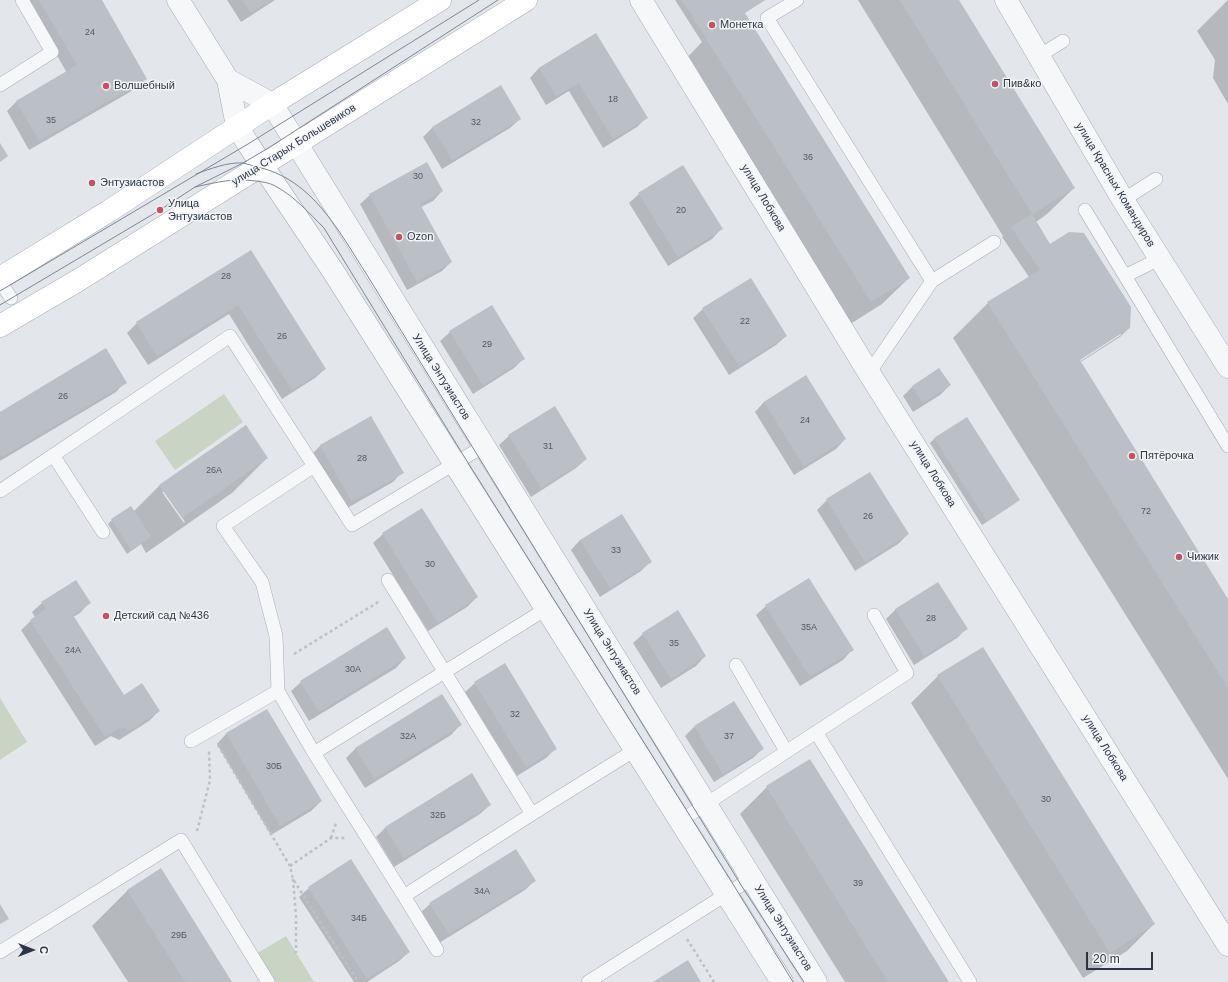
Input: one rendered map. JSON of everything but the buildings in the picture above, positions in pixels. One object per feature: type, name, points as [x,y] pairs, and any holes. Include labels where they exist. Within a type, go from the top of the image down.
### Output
[{"type":"main road","points":[[0,280],[109,211],[237,126],[440,0]]},
{"type":"main road","name":"улица Старых Большевиков","points":[[0,326],[77,281],[526,0]]},
{"type":"street","points":[[178,0],[228,80],[237,126],[333,271],[782,982]]},
{"type":"street","name":"улица Лобкова","points":[[641,0],[870,373],[1228,945]]},
{"type":"street","name":"улица Красных Командиров","points":[[1006,0],[1122,200],[1228,367]]},
{"type":"street","name":"Улица Энтузиастов","points":[[228,80],[272,104],[816,982]]},
{"type":"lane","points":[[0,85],[52,52],[22,0]]},
{"type":"lane","points":[[797,0],[767,18],[932,281]]},
{"type":"lane","points":[[1039,56],[1063,41]]},
{"type":"lane","points":[[1122,200],[1156,179]]},
{"type":"lane","points":[[1085,210],[1228,446]]},
{"type":"lane","points":[[870,373],[932,281],[994,242]]},
{"type":"lane","points":[[1125,276],[1159,259]]},
{"type":"lane","points":[[0,280],[11,298]]},
{"type":"lane","points":[[0,491],[230,336],[352,525],[484,446]]},
{"type":"lane","points":[[53,455],[103,532]]},
{"type":"lane","points":[[314,466],[223,526],[262,582],[276,636],[278,691],[314,753],[437,950]]},
{"type":"lane","points":[[388,580],[532,814]]},
{"type":"lane","points":[[314,753],[546,609]]},
{"type":"lane","points":[[680,821],[907,673],[874,615]]},
{"type":"lane","points":[[736,665],[786,751]]},
{"type":"lane","points":[[191,741],[278,691]]},
{"type":"lane","points":[[816,732],[970,982]]},
{"type":"lane","points":[[404,896],[635,750]]},
{"type":"lane","points":[[0,952],[181,840],[268,982]]},
{"type":"lane","points":[[588,982],[752,878]]},
{"type":"path","points":[[277,665],[396,591]]},
{"type":"path","points":[[196,832],[210,780],[209,731]]},
{"type":"path","points":[[209,731],[290,866],[293,879],[296,916],[296,953]]},
{"type":"path","points":[[290,866],[331,838]]},
{"type":"path","points":[[293,879],[358,982]]},
{"type":"path","points":[[678,925],[714,982]]},
{"type":"green space","points":[[224,394],[243,422],[175,470],[155,441]]},
{"type":"green space","points":[[0,698],[27,742],[0,760]]},
{"type":"green space","points":[[286,936],[314,982],[270,982],[254,955]]},
{"type":"tram line","points":[[0,291],[248,144],[479,0]]},
{"type":"tram line","points":[[0,305],[160,210],[195,187],[243,163],[270,147],[498,0]]},
{"type":"tram line","points":[[196,174],[219,166],[237,163],[258,167],[277,174],[294,183],[309,195],[334,224],[367,275],[741,885],[804,982]]},
{"type":"tram line","points":[[195,187],[233,180],[248,180],[270,184],[290,196],[324,228],[465,458],[793,982]]},
{"type":"place","name":"Монетка","points":[[712,25]]},
{"type":"place","name":"Пив&ко","points":[[995,84]]},
{"type":"place","name":"Волшебный","points":[[106,86]]},
{"type":"place","name":"Энтузиастов","points":[[92,183]]},
{"type":"place","name":"Улица Энтузиастов","points":[[160,210]]},
{"type":"place","name":"Ozon","points":[[399,237]]},
{"type":"place","name":"Пятёрочка","points":[[1132,456]]},
{"type":"place","name":"Чижик","points":[[1179,557]]},
{"type":"place","name":"Детский сад №436","points":[[106,616]]}]
